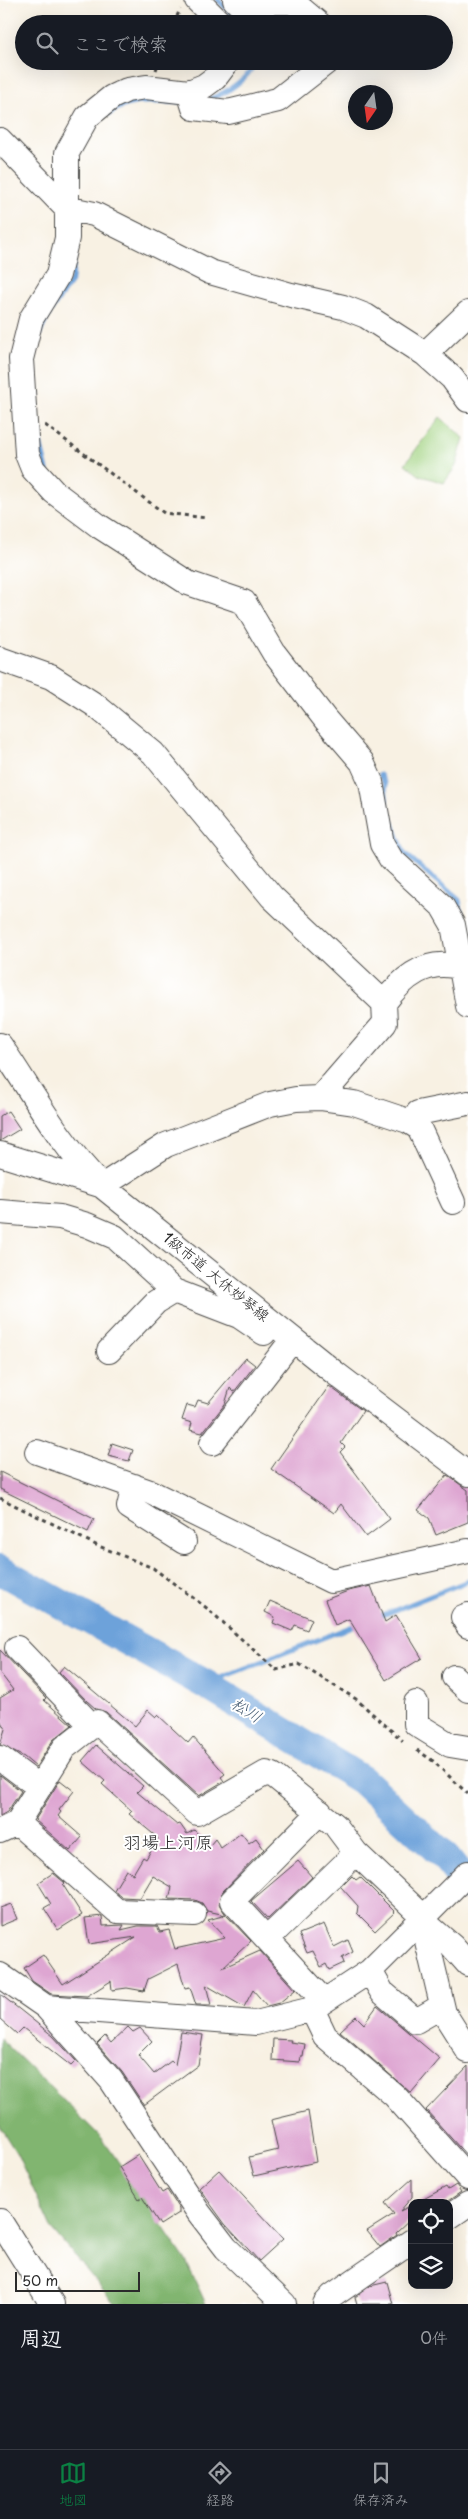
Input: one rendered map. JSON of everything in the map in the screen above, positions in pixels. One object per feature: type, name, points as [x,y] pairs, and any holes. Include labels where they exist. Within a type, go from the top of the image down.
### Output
[{"type":"street","points":[[235,0],[238,3],[293,2],[308,15]]},
{"type":"street","points":[[204,2],[214,15]]},
{"type":"street","points":[[191,98],[215,78],[221,70]]},
{"type":"street","points":[[316,70],[278,100],[228,112],[191,98],[146,87],[127,90],[112,97],[87,117],[67,153],[67,238],[58,274],[31,319],[21,359],[27,454],[33,470],[54,492],[99,526],[188,583],[244,602],[274,653],[325,720],[362,762],[371,782],[382,844],[391,859],[442,906],[453,925],[468,1006]]},
{"type":"street","points":[[0,140],[66,208],[94,214],[210,272],[343,307],[366,316],[425,354],[452,378],[468,400]]},
{"type":"street","points":[[425,354],[468,313]]},
{"type":"street","points":[[0,660],[51,677],[95,705],[153,753],[253,877],[384,1003]]},
{"type":"street","points":[[320,1098],[384,1023],[384,1003],[394,990],[410,976],[427,967],[447,964],[461,968]]},
{"type":"street","name":"1級市道 大休妙琴線","points":[[0,1045],[53,1125],[88,1172],[102,1186],[335,1373],[468,1474]]},
{"type":"street","points":[[0,1154],[102,1186],[166,1146],[235,1118],[270,1104],[296,1099],[320,1098],[354,1103],[413,1124],[419,1128],[452,1202]]},
{"type":"street","points":[[413,1124],[418,1113],[468,1104]]},
{"type":"street","points":[[0,1212],[60,1216],[115,1237],[174,1291],[239,1316],[314,1366],[335,1373]]},
{"type":"street","points":[[109,1350],[156,1302],[174,1291]]},
{"type":"street","points":[[212,1443],[286,1348]]},
{"type":"street","points":[[37,1452],[150,1492],[331,1580],[468,1551]]},
{"type":"street","points":[[134,1486],[129,1507],[184,1542]]},
{"type":"street","points":[[468,1615],[463,1617],[468,1626]]},
{"type":"street","points":[[17,1648],[92,1726]]},
{"type":"street","points":[[416,1703],[416,1724],[450,1745],[468,1748]]},
{"type":"street","points":[[194,1914],[117,1911],[8,1827],[40,1787],[64,1748],[97,1722],[196,1813],[266,1773],[335,1825],[356,1853],[416,1910],[426,1916],[468,1964]]},
{"type":"street","points":[[0,1758],[40,1787]]},
{"type":"street","points":[[320,1812],[232,1901],[267,1939],[318,2005],[325,2036],[395,2096],[468,2178]]},
{"type":"street","points":[[267,1939],[356,1853]]},
{"type":"street","points":[[46,2007],[256,2023],[318,2005],[370,1971],[468,1873]]},
{"type":"street","points":[[426,1916],[442,2006],[468,2051]]},
{"type":"street","points":[[370,1971],[382,1992],[416,2021],[442,2006]]},
{"type":"street","points":[[0,1975],[46,2007],[111,2080],[199,2212],[221,2241],[284,2304]]},
{"type":"street","points":[[453,2213],[468,2204]]},
{"type":"street","points":[[0,2221],[52,2304]]},
{"type":"street","points":[[325,2304],[332,2296],[408,2244]]},
{"type":"path","points":[[24,410],[164,513],[207,518]]},
{"type":"path","points":[[0,1498],[96,1545],[153,1568],[208,1610],[276,1670],[299,1664],[356,1698],[408,1744]]},
{"type":"path","points":[[416,1750],[432,1761],[468,1794]]},
{"type":"green space","points":[[440,417],[464,438],[456,466],[444,483],[419,475],[405,464]]},
{"type":"green space","points":[[0,2038],[102,2138],[185,2259],[206,2304],[115,2304],[51,2228],[17,2154],[0,2127]]},
{"type":"building","points":[[8,1111],[20,1129],[0,1141],[0,1116]]},
{"type":"building","points":[[246,1358],[255,1365],[234,1392],[230,1388],[225,1404],[202,1433],[190,1430],[192,1423],[182,1420],[187,1405],[195,1407],[198,1400],[208,1403]]},
{"type":"building","points":[[329,1386],[363,1411],[341,1443],[345,1447],[340,1452],[390,1519],[366,1537],[341,1504],[334,1513],[271,1469]]},
{"type":"building","points":[[112,1443],[133,1450],[129,1461],[108,1456]]},
{"type":"building","points":[[0,1472],[94,1519],[88,1532],[0,1489]]},
{"type":"building","points":[[447,1475],[468,1490],[468,1522],[436,1535],[429,1518],[418,1510]]},
{"type":"building","points":[[371,1586],[385,1622],[396,1615],[422,1658],[386,1680],[349,1619],[335,1625],[325,1600],[348,1591]]},
{"type":"building","points":[[270,1601],[312,1619],[307,1630],[295,1625],[292,1631],[273,1623],[275,1617],[265,1612]]},
{"type":"building","points":[[0,1650],[46,1698],[44,1700],[72,1725],[53,1740],[36,1767],[24,1757],[0,1745],[5,1729],[0,1720],[0,1698],[13,1690],[0,1673]]},
{"type":"building","points":[[64,1666],[135,1726],[148,1710],[156,1717],[158,1715],[188,1743],[193,1737],[225,1774],[221,1777],[224,1781],[199,1796],[106,1712],[96,1709],[86,1700],[59,1672]]},
{"type":"building","points":[[96,1745],[143,1786],[137,1792],[177,1825],[180,1824],[187,1834],[194,1830],[210,1845],[215,1839],[221,1848],[241,1833],[249,1843],[256,1838],[264,1849],[222,1892],[219,1904],[226,1915],[207,1911],[202,1903],[195,1900],[169,1899],[172,1887],[153,1876],[140,1898],[122,1897],[114,1890],[126,1870],[133,1874],[143,1857],[146,1859],[158,1838],[129,1814],[132,1811],[102,1784],[105,1781],[82,1761]]},
{"type":"building","points":[[0,1775],[21,1791],[7,1812],[0,1816]]},
{"type":"building","points":[[60,1780],[74,1791],[59,1810],[61,1812],[58,1816],[82,1837],[70,1851],[35,1820]]},
{"type":"building","points":[[298,1861],[312,1877],[268,1919],[251,1901]]},
{"type":"building","points":[[53,1873],[65,1883],[63,1885],[82,1915],[58,1930],[44,1908],[51,1904],[38,1883]]},
{"type":"building","points":[[352,1876],[356,1880],[360,1877],[395,1912],[375,1931],[357,1913],[358,1906],[341,1887]]},
{"type":"building","points":[[11,1904],[17,1919],[0,1926],[0,1908]]},
{"type":"building","points":[[226,1915],[251,1941],[222,1968],[260,1951],[295,1990],[279,2003],[267,2006],[253,1990],[244,2007],[206,1985],[211,2005],[196,2005],[190,1987],[185,1988],[178,1964],[148,1979],[144,1991],[127,1988],[112,1990],[111,1981],[87,1996],[51,1994],[32,1981],[24,1968],[43,1955],[63,1984],[136,1937],[89,1944],[85,1918],[102,1916],[103,1926],[124,1925],[121,1930],[138,1926],[157,1926],[160,1932],[169,1930],[175,1949],[225,1938],[208,1920]]},
{"type":"building","points":[[324,1924],[334,1947],[348,1940],[353,1952],[342,1958],[344,1963],[329,1970],[326,1964],[321,1967],[313,1951],[307,1953],[299,1934]]},
{"type":"building","points":[[0,1994],[53,2036],[76,2061],[71,2066],[23,2028],[17,2034],[0,2019]]},
{"type":"building","points":[[377,2006],[440,2059],[411,2093],[340,2031],[356,2016],[364,2024]]},
{"type":"building","points":[[128,2027],[133,2032],[140,2028],[152,2041],[138,2055],[154,2074],[171,2061],[175,2065],[181,2032],[203,2035],[198,2065],[144,2105],[122,2072],[97,2044],[105,2036],[111,2043]]},
{"type":"building","points":[[273,2039],[291,2040],[290,2042],[305,2044],[303,2057],[301,2057],[300,2062],[272,2060]]},
{"type":"building","points":[[468,2066],[468,2157],[426,2110]]},
{"type":"building","points":[[308,2111],[316,2162],[254,2176],[249,2157],[278,2150],[271,2120]]},
{"type":"building","points":[[138,2155],[162,2193],[167,2190],[179,2208],[179,2213],[160,2225],[142,2197],[139,2199],[119,2167]]},
{"type":"building","points":[[219,2170],[283,2239],[259,2261],[225,2224],[199,2188]]},
{"type":"building","points":[[412,2179],[412,2197],[408,2199],[400,2211],[408,2207],[408,2222],[396,2233],[397,2235],[380,2247],[367,2231],[394,2214],[385,2203]]},
{"type":"building","points":[[456,2185],[461,2192],[451,2199],[424,2199],[446,2187],[448,2190]]},
{"type":"building","points":[[387,2282],[393,2304],[357,2304],[355,2297],[370,2286]]},
{"type":"waterway","points":[[218,0],[233,15]]},
{"type":"waterway","points":[[204,100],[234,86],[250,70]]},
{"type":"waterway","points":[[109,114],[134,103],[178,102]]},
{"type":"waterway","points":[[37,339],[50,312],[72,280],[74,255]]},
{"type":"waterway","points":[[38,434],[47,470]]},
{"type":"waterway","points":[[380,775],[385,784],[387,808],[404,853],[459,900],[464,924]]},
{"type":"waterway","name":"松川","points":[[0,1570],[205,1684],[362,1780],[444,1856],[468,1886]]},
{"type":"waterway","points":[[378,1617],[468,1581]]},
{"type":"waterway","points":[[205,1684],[358,1624]]},
{"type":"district","name":"羽場上河原","points":[[168,1843]]}]
